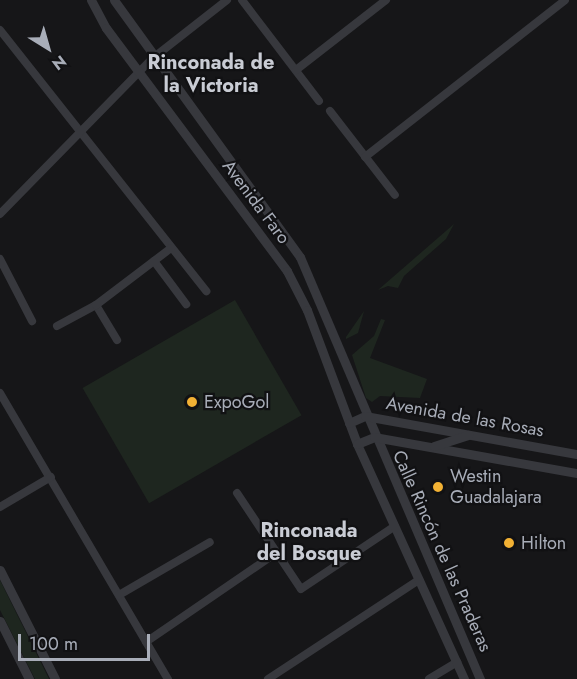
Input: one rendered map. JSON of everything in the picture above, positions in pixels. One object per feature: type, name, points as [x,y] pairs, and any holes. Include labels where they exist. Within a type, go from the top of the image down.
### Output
[{"type":"street","name":"Avenida Faro","points":[[91,0],[106,28],[287,271],[307,310],[357,444]]},
{"type":"street","name":"Avenida Faro","points":[[114,0],[153,58],[300,257],[323,306],[374,437]]},
{"type":"street","points":[[0,214],[153,58],[227,0]]},
{"type":"street","points":[[242,0],[320,101]]},
{"type":"street","points":[[296,70],[386,0]]},
{"type":"street","points":[[365,157],[566,0]]},
{"type":"street","points":[[0,30],[80,135],[206,291]]},
{"type":"street","points":[[330,111],[395,195]]},
{"type":"street","points":[[57,326],[96,305],[171,248]]},
{"type":"street","points":[[0,259],[32,321]]},
{"type":"street","points":[[154,261],[186,304]]},
{"type":"street","points":[[96,305],[117,340]]},
{"type":"street","points":[[1,398],[51,477],[168,679]]},
{"type":"street","name":"Avenida de las Rosas","points":[[349,423],[365,416],[577,454]]},
{"type":"street","points":[[426,447],[452,443],[468,435]]},
{"type":"street","name":"Avenida de las Rosas","points":[[357,444],[374,437],[577,473]]},
{"type":"street","name":"Calle Rincón de las Praderas","points":[[374,437],[480,679]]},
{"type":"street","name":"Calle Rincón de las Praderas","points":[[357,444],[464,679]]},
{"type":"street","points":[[0,507],[51,477]]},
{"type":"street","points":[[237,493],[301,589],[395,526]]},
{"type":"street","points":[[119,595],[210,542]]},
{"type":"street","points":[[146,642],[276,553]]},
{"type":"street","points":[[0,570],[55,679]]},
{"type":"street","points":[[268,679],[419,580]]},
{"type":"street","points":[[0,621],[29,679]]},
{"type":"street","points":[[429,679],[457,662]]},
{"type":"shaded area","points":[[454,224],[446,239],[404,276],[398,288],[388,286],[378,290]]},
{"type":"shaded area","name":"ExpoGol","points":[[235,300],[302,415],[149,503],[83,388]]},
{"type":"shaded area","points":[[364,311],[358,333],[346,339],[346,337]]},
{"type":"shaded area","points":[[381,319],[385,320],[370,358],[427,379],[420,398],[380,396],[372,402],[366,398],[352,355],[374,336]]},
{"type":"shaded area","points":[[0,580],[49,679],[35,679],[0,610]]},
{"type":"place","name":"ExpoGol","points":[[192,402]]},
{"type":"place","name":"Westin Guadalajara","points":[[438,487]]},
{"type":"place","name":"Hilton","points":[[509,543]]},
{"type":"district","name":"Rinconada de la Victoria","points":[[211,74]]},
{"type":"district","name":"Rinconada del Bosque","points":[[309,542]]}]
